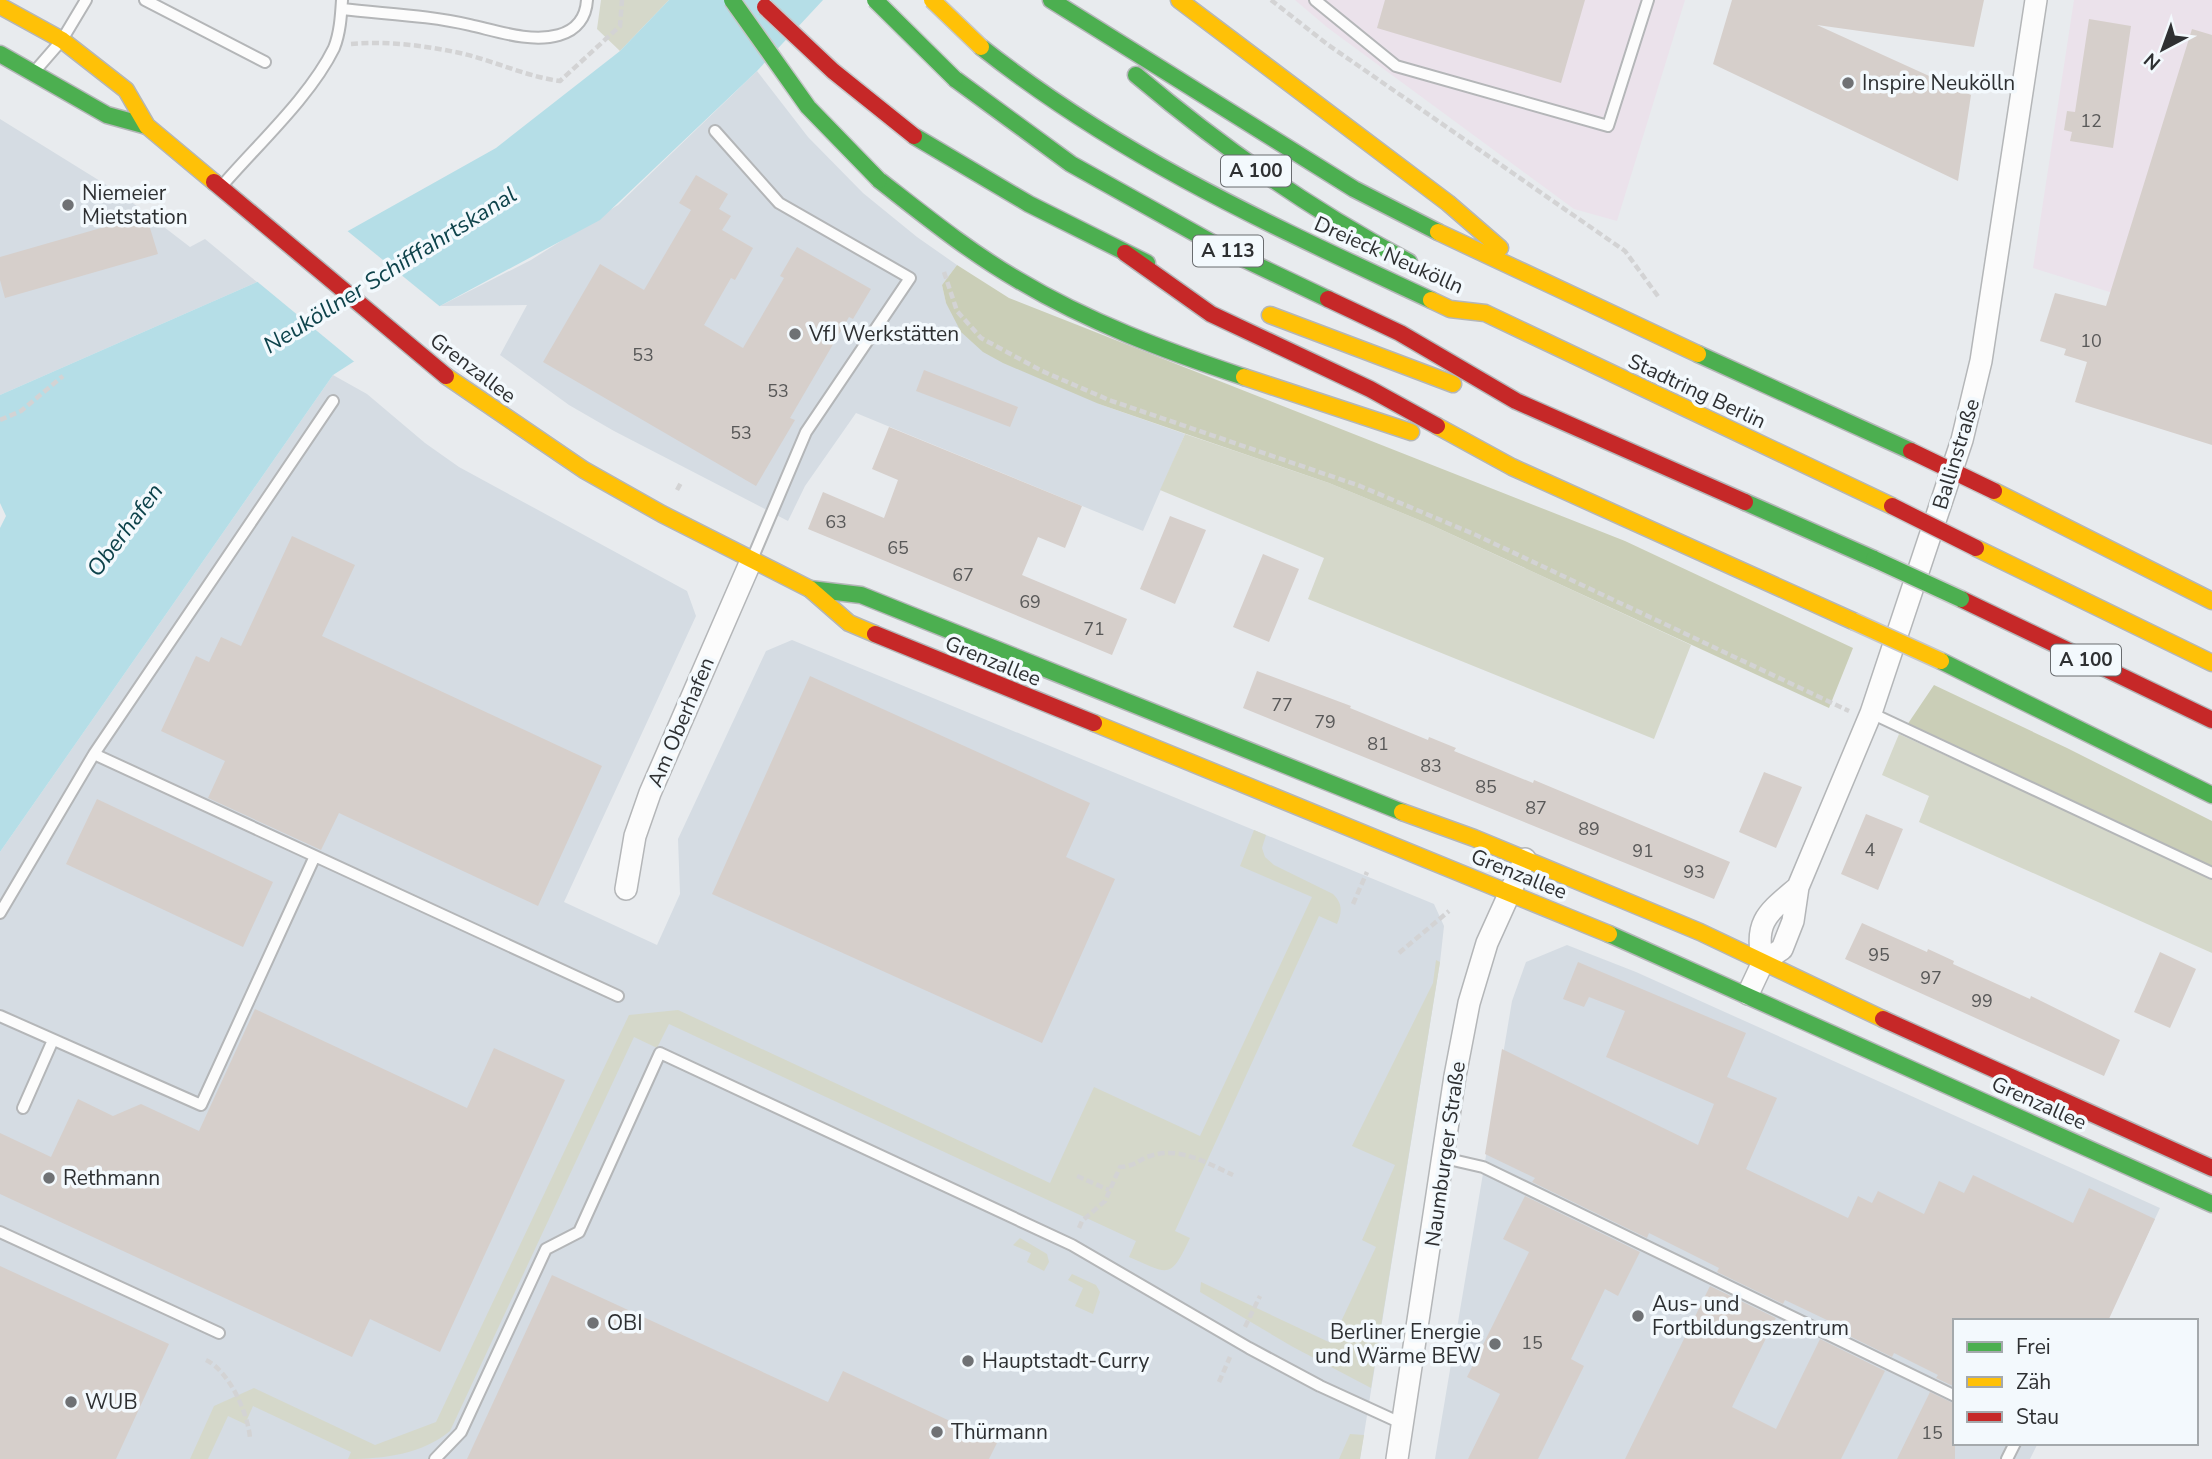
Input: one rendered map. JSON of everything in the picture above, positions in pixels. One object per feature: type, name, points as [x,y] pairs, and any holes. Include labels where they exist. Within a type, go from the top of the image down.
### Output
[{"type":"main road","points":[[732,0],[808,107],[879,180],[972,253],[1074,310],[1189,357],[1512,467]]},
{"type":"main road","points":[[758,0],[833,71],[914,136],[981,178],[1086,236],[1210,291]]},
{"type":"main road","name":"A 113","points":[[875,0],[955,79],[1071,164],[1227,251],[1400,333],[1516,401]]},
{"type":"main road","name":"Dreieck Neukölln","points":[[932,0],[1022,82],[1072,118],[1175,177],[1246,214],[1450,309],[1485,313]]},
{"type":"main road","name":"Dreieck Neukölln","points":[[1046,0],[1246,164],[1350,232],[1420,267]]},
{"type":"main road","points":[[1051,0],[1353,189],[1469,249],[1911,451],[2212,601]]},
{"type":"main road","points":[[1179,0],[1448,203],[1533,277]]},
{"type":"main road","name":"Grenzallee","points":[[0,6],[62,40],[125,89],[147,126],[435,368],[505,419],[584,470],[751,561],[810,589],[849,623],[1510,893],[1748,994],[2100,1135],[2212,1168]]},
{"type":"main road","name":"Grenzallee","points":[[0,54],[107,115],[147,126]]},
{"type":"main road","points":[[1125,253],[1211,314],[1370,389],[1512,467],[1941,661],[2212,795]]},
{"type":"main road","name":"Dreieck Neukölln","points":[[1473,298],[1485,313]]},
{"type":"main road","name":"A 100","points":[[1260,311],[1430,377],[1516,401],[1874,559],[2212,720]]},
{"type":"main road","name":"Stadtring Berlin","points":[[1485,313],[1892,506],[2212,663]]},
{"type":"main road","name":"Grenzallee","points":[[810,589],[861,595],[1343,790],[1525,859],[1700,932],[2100,1135],[2212,1204]]},
{"type":"street","name":"Ballinstraße","points":[[1748,994],[1763,962],[1758,939],[1770,911],[1798,887],[1871,713],[1974,397],[2036,0]]},
{"type":"street","name":"Am Oberhafen","points":[[626,889],[635,836],[650,793],[751,561]]},
{"type":"street","name":"Naumburger Straße","points":[[1400,1458],[1403,1424],[1469,1003],[1479,965],[1525,859]]},
{"type":"lane","points":[[34,71],[62,40],[86,0]]},
{"type":"lane","points":[[145,0],[265,62]]},
{"type":"lane","points":[[221,187],[309,86],[335,46],[342,4],[469,25],[492,32],[548,37],[573,29],[582,20],[587,0]]},
{"type":"lane","points":[[1315,0],[1396,66],[1608,126],[1648,0]]},
{"type":"lane","points":[[715,131],[779,203],[910,278],[806,432],[751,561]]},
{"type":"lane","points":[[0,913],[94,754],[333,401]]},
{"type":"lane","points":[[1871,713],[2212,873]]},
{"type":"lane","points":[[94,754],[618,996]]},
{"type":"lane","points":[[0,1016],[201,1105],[315,856]]},
{"type":"lane","points":[[23,1108],[53,1040]]},
{"type":"lane","points":[[435,1459],[461,1432],[545,1249],[579,1232],[660,1053],[1072,1245],[1284,1367],[1403,1424]]},
{"type":"lane","points":[[1444,1158],[1483,1167],[1953,1395]]},
{"type":"lane","points":[[0,1232],[219,1333]]},
{"type":"path","points":[[335,46],[374,41],[456,52],[534,77],[560,80],[620,26],[622,0]]},
{"type":"path","points":[[1272,0],[1327,44],[1625,251],[1657,298],[1669,303]]},
{"type":"path","points":[[0,420],[21,411],[63,376]]},
{"type":"path","points":[[677,490],[682,481]]},
{"type":"path","points":[[1353,904],[1367,872]]},
{"type":"path","points":[[1399,953],[1449,911]]},
{"type":"path","points":[[1072,1245],[1082,1221],[1093,1214],[1110,1190],[1121,1167],[1135,1166],[1146,1157],[1165,1152],[1194,1157],[1233,1175]]},
{"type":"path","points":[[1077,1176],[1110,1190]]},
{"type":"path","points":[[206,1360],[220,1367],[248,1416],[250,1438]]},
{"type":"shaded area","points":[[601,0],[669,0],[620,51],[597,29]]},
{"type":"shaded area","points":[[1295,0],[1685,0],[1617,221],[1574,209],[1328,28]]},
{"type":"shaded area","points":[[2074,0],[2212,0],[2212,324],[2033,268]]},
{"type":"shaded area","points":[[757,71],[808,137],[863,193],[957,265],[942,285],[946,303],[1099,404],[1185,434],[1143,531],[856,413],[805,486],[788,521],[614,431],[569,405],[500,355],[527,305],[440,306],[531,260],[618,205]]},
{"type":"shaded area","points":[[0,119],[121,194],[190,247],[205,239],[257,282],[0,395]]},
{"type":"shaded area","points":[[333,375],[367,394],[425,443],[459,467],[687,591],[696,616],[564,902],[657,945],[680,894],[678,839],[766,651],[792,640],[1434,904],[1444,926],[1440,962],[1360,1459],[0,1459],[0,852]]},
{"type":"shaded area","points":[[1185,434],[1329,483],[1429,524],[1691,645],[1654,739],[1308,599],[1324,558],[1160,490]]},
{"type":"shaded area","points":[[1899,734],[2212,878],[2212,953],[1919,822],[1929,796],[1882,775]]},
{"type":"shaded area","points":[[1254,830],[1266,835],[1262,848],[1265,857],[1274,865],[1333,894],[1341,908],[1340,916],[1337,924],[1319,916],[1175,1231],[1190,1238],[1178,1262],[1167,1270],[1129,1257],[1136,1241],[669,1024],[657,1048],[634,1037],[450,1431],[428,1445],[402,1454],[348,1459],[351,1452],[253,1406],[245,1424],[228,1416],[208,1459],[190,1459],[214,1406],[254,1388],[375,1445],[436,1422],[629,1015],[678,1010],[1050,1183],[1094,1087],[1200,1136],[1312,897],[1240,866]]},
{"type":"shaded area","points":[[1567,945],[1636,972],[2160,1208],[2130,1272],[1962,1319],[1953,1319],[1953,1445],[2037,1445],[2030,1459],[1435,1459],[1512,1001],[1526,962]]},
{"type":"shaded area","points":[[1436,960],[1440,962],[1371,1388],[1293,1347],[1200,1292],[1201,1282],[1331,1343],[1376,1247],[1362,1240],[1395,1165],[1352,1146],[1433,983]]},
{"type":"shaded area","points":[[1020,1238],[1047,1254],[1049,1262],[1044,1271],[1027,1262],[1031,1253],[1013,1245]]},
{"type":"shaded area","points":[[1072,1274],[1096,1285],[1100,1292],[1093,1314],[1075,1306],[1083,1288],[1068,1280]]},
{"type":"shaded area","points":[[1350,1434],[1364,1435],[1360,1459],[1339,1459]]},
{"type":"green space","points":[[957,265],[1009,298],[1625,541],[1853,648],[1829,708],[1429,524],[1329,483],[1099,404],[1003,363],[983,352],[961,332],[946,303],[942,285]]},
{"type":"green space","points":[[1934,685],[2212,821],[2212,869],[1907,725]]},
{"type":"water","points":[[669,0],[823,0],[757,71],[600,220],[440,306],[333,375],[0,852],[0,528],[6,516],[0,503],[0,395],[257,282],[496,148],[620,51]]},
{"type":"pier","points":[[345,229],[443,309],[357,364],[254,279]]},
{"type":"building","points":[[1385,0],[1585,0],[1561,83],[1377,28]]},
{"type":"building","name":"Inspire Neukölln","points":[[1732,0],[1984,0],[1974,47],[1817,25],[1971,95],[1958,181],[1713,64]]},
{"type":"building","points":[[2089,19],[2131,26],[2113,148],[2070,141],[2072,132],[2064,130],[2067,111],[2075,112]]},
{"type":"building","points":[[2192,29],[2212,35],[2212,445],[2075,402],[2087,362],[2064,355],[2066,349],[2040,341],[2055,293],[2106,306]]},
{"type":"building","points":[[696,175],[728,194],[719,209],[731,216],[722,230],[753,248],[735,280],[731,278],[704,325],[743,348],[784,278],[780,276],[797,247],[871,289],[853,319],[849,317],[790,418],[795,420],[756,486],[543,362],[600,264],[644,290],[691,210],[679,203]]},
{"type":"building","points":[[146,215],[158,254],[5,298],[0,280],[0,257]]},
{"type":"building","points":[[924,370],[1018,407],[1010,427],[916,391]]},
{"type":"building","points":[[889,427],[1082,506],[1065,548],[1038,537],[1022,575],[1127,619],[1112,655],[808,529],[823,492],[884,518],[898,480],[872,469]]},
{"type":"building","points":[[1170,516],[1206,530],[1175,604],[1140,589]]},
{"type":"building","points":[[292,536],[355,565],[322,636],[602,766],[538,906],[339,813],[321,850],[208,798],[225,761],[161,731],[196,656],[209,662],[221,637],[241,646]]},
{"type":"building","points":[[1263,554],[1299,569],[1269,642],[1233,627]]},
{"type":"building","points":[[1257,671],[1351,706],[1350,708],[1428,740],[1429,737],[1456,748],[1454,751],[1533,783],[1534,780],[1730,862],[1714,899],[1243,708]]},
{"type":"building","points":[[810,676],[1090,803],[1066,857],[1115,879],[1042,1043],[712,894]]},
{"type":"building","points":[[1764,772],[1802,787],[1776,848],[1739,832]]},
{"type":"building","points":[[97,799],[273,882],[243,947],[66,864]]},
{"type":"building","points":[[1866,814],[1903,829],[1878,890],[1841,874]]},
{"type":"building","points":[[1862,923],[1927,952],[1928,949],[1954,961],[1953,964],[2030,999],[2031,996],[2120,1040],[2104,1076],[1845,959]]},
{"type":"building","points":[[2160,952],[2196,969],[2170,1028],[2134,1012]]},
{"type":"building","points":[[1578,962],[1746,1033],[1727,1077],[1777,1098],[1746,1169],[1848,1218],[1858,1196],[1872,1203],[1878,1191],[1924,1214],[1939,1181],[1964,1193],[1973,1175],[2073,1223],[2089,1188],[2155,1219],[2109,1319],[1953,1319],[1953,1386],[1936,1378],[1938,1375],[1894,1353],[1892,1357],[1827,1325],[1829,1321],[1785,1300],[1783,1304],[1717,1272],[1719,1268],[1649,1233],[1647,1238],[1532,1182],[1535,1178],[1485,1154],[1502,1049],[1698,1145],[1714,1104],[1606,1057],[1625,1011],[1589,997],[1584,1007],[1563,999]]},
{"type":"building","points":[[255,1009],[467,1108],[494,1048],[565,1080],[440,1352],[370,1319],[352,1357],[0,1194],[0,1133],[51,1157],[78,1099],[113,1116],[141,1104],[199,1131]]},
{"type":"building","points":[[1525,1196],[1640,1252],[1618,1296],[1605,1289],[1571,1359],[1584,1366],[1538,1459],[1468,1459],[1500,1394],[1467,1377],[1529,1252],[1503,1239]]},
{"type":"building","name":"WUB","points":[[0,1266],[169,1344],[116,1459],[0,1459]]},
{"type":"building","name":"OBI","points":[[552,1275],[828,1402],[843,1371],[997,1443],[989,1459],[467,1459]]},
{"type":"building","points":[[1710,1286],[1776,1318],[1732,1407],[1776,1429],[1820,1339],[1885,1371],[1841,1459],[1625,1459]]},
{"type":"building","points":[[1930,1392],[1953,1403],[1955,1459],[1897,1459]]},
{"type":"traffic: fast","points":[[732,0],[808,107],[879,180]]},
{"type":"traffic: fast","points":[[875,0],[955,79]]},
{"type":"traffic: fast","points":[[1051,0],[1354,189],[1438,232]]},
{"type":"traffic: fast","points":[[981,47],[1088,123],[1198,187],[1431,300]]},
{"type":"traffic: fast","points":[[0,54],[107,115],[147,126]]},
{"type":"traffic: fast","points":[[1136,75],[1268,176],[1337,221],[1409,262]]},
{"type":"traffic: fast","points":[[955,79],[1071,164],[1227,251],[1328,299]]},
{"type":"traffic: fast","points":[[914,136],[1029,204],[1147,263]]},
{"type":"traffic: fast","points":[[879,180],[964,245],[1045,295],[1128,334],[1244,377]]},
{"type":"traffic: fast","points":[[1698,354],[1911,451]]},
{"type":"traffic: fast","points":[[1745,502],[1874,559]]},
{"type":"traffic: fast","points":[[1874,559],[1961,599]]},
{"type":"traffic: fast","points":[[810,589],[861,595],[1402,812]]},
{"type":"traffic: fast","points":[[1941,661],[2212,795]]},
{"type":"traffic: fast","points":[[1609,934],[2212,1204]]},
{"type":"traffic: slow","points":[[932,0],[981,47]]},
{"type":"traffic: slow","points":[[1179,0],[1448,203],[1500,248]]},
{"type":"traffic: slow","points":[[0,6],[62,40],[126,90],[147,126],[214,182]]},
{"type":"traffic: slow","points":[[1438,232],[1698,354]]},
{"type":"traffic: slow","points":[[1431,300],[1450,309],[1485,313],[1892,506]]},
{"type":"traffic: slow","points":[[1270,315],[1453,384]]},
{"type":"traffic: slow","points":[[446,376],[584,470],[662,514],[810,589],[849,623],[875,634]]},
{"type":"traffic: slow","points":[[1244,377],[1411,432]]},
{"type":"traffic: slow","points":[[1437,426],[1512,467],[1853,621]]},
{"type":"traffic: slow","points":[[1994,491],[2212,601]]},
{"type":"traffic: slow","points":[[1976,548],[2212,663]]},
{"type":"traffic: slow","points":[[1853,621],[1941,661]]},
{"type":"traffic: slow","points":[[1094,723],[1609,934]]},
{"type":"traffic: slow","points":[[1402,812],[1474,838],[1700,932],[1883,1019]]},
{"type":"traffic: jam","points":[[765,7],[833,71],[914,136]]},
{"type":"traffic: jam","points":[[214,182],[446,376]]},
{"type":"traffic: jam","points":[[1125,253],[1211,314],[1370,389],[1437,426]]},
{"type":"traffic: jam","points":[[1328,299],[1400,333],[1516,401],[1745,502]]},
{"type":"traffic: jam","points":[[1911,451],[1994,491]]},
{"type":"traffic: jam","points":[[1892,506],[1976,548]]},
{"type":"traffic: jam","points":[[1961,599],[2212,720]]},
{"type":"traffic: jam","points":[[875,634],[1094,723]]},
{"type":"traffic: jam","points":[[1883,1019],[2212,1168]]},
{"type":"place","name":"Inspire Neukölln","points":[[1848,83]]},
{"type":"place","name":"Niemeier Mietstation","points":[[68,205]]},
{"type":"place","name":"VfJ Werkstätten","points":[[795,334]]},
{"type":"place","name":"Rethmann","points":[[49,1178]]},
{"type":"place","name":"Aus- und Fortbildungszentrum","points":[[1638,1316]]},
{"type":"place","name":"OBI","points":[[593,1323]]},
{"type":"place","name":"Berliner Energie und Wärme BEW","points":[[1495,1344]]},
{"type":"place","name":"Hauptstadt-Curry","points":[[968,1361]]},
{"type":"place","name":"WUB","points":[[71,1402]]},
{"type":"place","name":"Thürmann","points":[[937,1432]]},
{"type":"water label","name":"Neuköllner Schifffahrtskanal","points":[[390,270]]},
{"type":"water label","name":"Oberhafen","points":[[125,530]]}]
